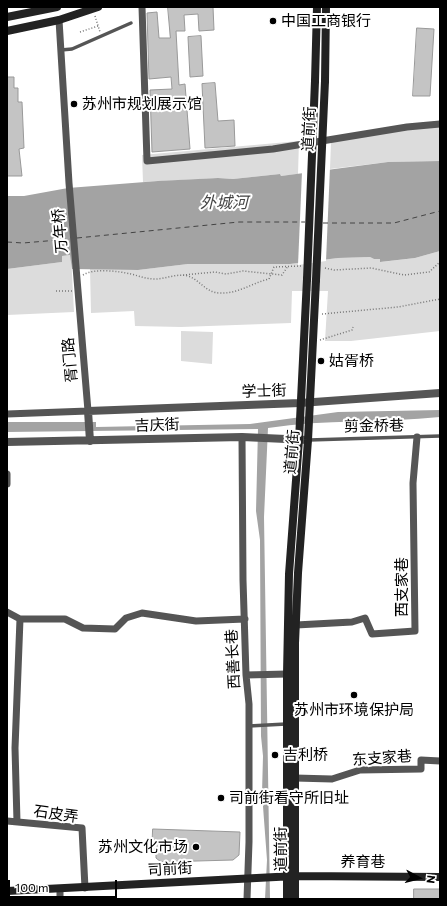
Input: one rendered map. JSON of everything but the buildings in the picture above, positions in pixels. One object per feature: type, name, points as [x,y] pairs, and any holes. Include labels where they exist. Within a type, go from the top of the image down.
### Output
[{"type":"main road","points":[[7,17],[56,7]]},
{"type":"main road","name":"道前街","points":[[287,899],[291,876],[295,778],[296,625],[304,440],[299,426],[317,7]]},
{"type":"main road","name":"道前街","points":[[295,899],[291,876],[287,674],[291,534],[304,440],[308,426],[310,402],[325,81],[326,7]]},
{"type":"main road","points":[[7,31],[59,20],[95,8]]},
{"type":"main road","name":"养育巷","points":[[291,876],[440,877]]},
{"type":"main road","name":"司前街","points":[[7,891],[247,880],[291,876]]},
{"type":"street","points":[[142,7],[148,162],[272,149],[407,127],[440,124]]},
{"type":"street","name":"万年桥","points":[[59,20],[69,183],[77,278]]},
{"type":"street","name":"胥门路","points":[[77,278],[90,439]]},
{"type":"street","name":"学士街","points":[[88,415],[300,404],[310,402],[440,393]]},
{"type":"street","points":[[7,414],[88,415]]},
{"type":"street","name":"吉庆街","points":[[7,442],[90,439],[242,437],[304,440]]},
{"type":"street","name":"西善长巷","points":[[242,437],[244,619],[249,726],[250,842],[247,899]]},
{"type":"street","name":"西支家巷","points":[[296,625],[352,622],[365,618],[372,634],[415,631],[413,483],[417,437]]},
{"type":"street","points":[[7,474],[7,484]]},
{"type":"street","points":[[7,612],[20,619],[65,619],[83,628],[116,629],[126,618],[142,613],[196,621],[244,619]]},
{"type":"street","points":[[7,821],[17,822],[15,748],[20,619]]},
{"type":"street","points":[[246,675],[287,674]]},
{"type":"street","name":"东支家巷","points":[[295,778],[332,779],[360,770],[422,768],[421,760],[440,761]]},
{"type":"street","name":"石皮弄","points":[[17,822],[82,828],[85,888]]},
{"type":"street","points":[[60,889],[60,899]]},
{"type":"lane","points":[[61,50],[72,49],[131,23]]},
{"type":"lane","name":"剪金桥巷","points":[[304,440],[440,436]]},
{"type":"lane","points":[[249,726],[288,724]]},
{"type":"path","points":[[80,32],[98,26],[95,8]]},
{"type":"path","points":[[322,268],[334,270],[371,268],[404,275],[429,272],[440,262]]},
{"type":"path","points":[[77,278],[93,271],[124,273],[154,279],[179,275],[206,273],[226,274],[243,271],[272,272],[282,275],[288,266]]},
{"type":"path","points":[[179,275],[194,279],[206,289],[219,293],[240,291],[253,283],[269,279],[274,267],[304,266]]},
{"type":"path","points":[[56,291],[78,291]]},
{"type":"path","points":[[314,315],[398,307],[440,299]]},
{"type":"path","points":[[313,342],[352,330],[353,327]]},
{"type":"shaded area","points":[[440,124],[440,161],[388,162],[330,169],[331,142]]},
{"type":"shaded area","points":[[299,141],[298,174],[281,176],[280,174],[233,179],[218,178],[143,182],[142,155]]},
{"type":"shaded area","points":[[440,251],[440,331],[351,341],[325,341],[328,291],[292,291],[291,323],[181,327],[135,326],[134,311],[91,313],[90,269],[138,270],[188,264],[290,264],[338,258],[370,257],[380,259],[381,262],[415,258]]},
{"type":"shaded area","points":[[71,255],[74,312],[7,315],[7,269],[62,262],[62,256]]},
{"type":"shaded area","points":[[181,331],[213,332],[212,364],[181,361]]},
{"type":"water","name":"外城河","points":[[440,161],[440,251],[415,258],[380,262],[380,259],[370,257],[338,258],[290,264],[188,264],[138,270],[72,269],[70,255],[62,256],[62,262],[7,269],[7,196],[24,196],[68,188],[158,181],[218,178],[233,179],[280,174],[281,176],[388,162]]},
{"type":"water","points":[[440,410],[440,417],[311,423],[268,428],[264,517],[270,899],[265,899],[267,860],[262,793],[263,756],[261,736],[260,540],[256,511],[258,429],[7,432],[7,422],[96,422],[96,427],[250,424],[338,412]]},
{"type":"pier","points":[[330,167],[326,261],[298,265],[302,172]]},
{"type":"ferry route","points":[[323,223],[394,223],[440,211]]},
{"type":"ferry route","points":[[77,238],[239,222],[305,222]]},
{"type":"ferry route","points":[[7,242],[23,243],[70,239]]},
{"type":"place","name":"中国工商银行","points":[[273,21]]},
{"type":"place","name":"苏州市规划展示馆","points":[[74,104]]},
{"type":"place","name":"姑胥桥","points":[[321,361]]},
{"type":"place","name":"苏州市环境保护局","points":[[354,695]]},
{"type":"place","name":"吉利桥","points":[[275,755]]},
{"type":"place","name":"司前街看守所旧址","points":[[221,798]]},
{"type":"place","name":"苏州文化市场","points":[[196,847]]}]
